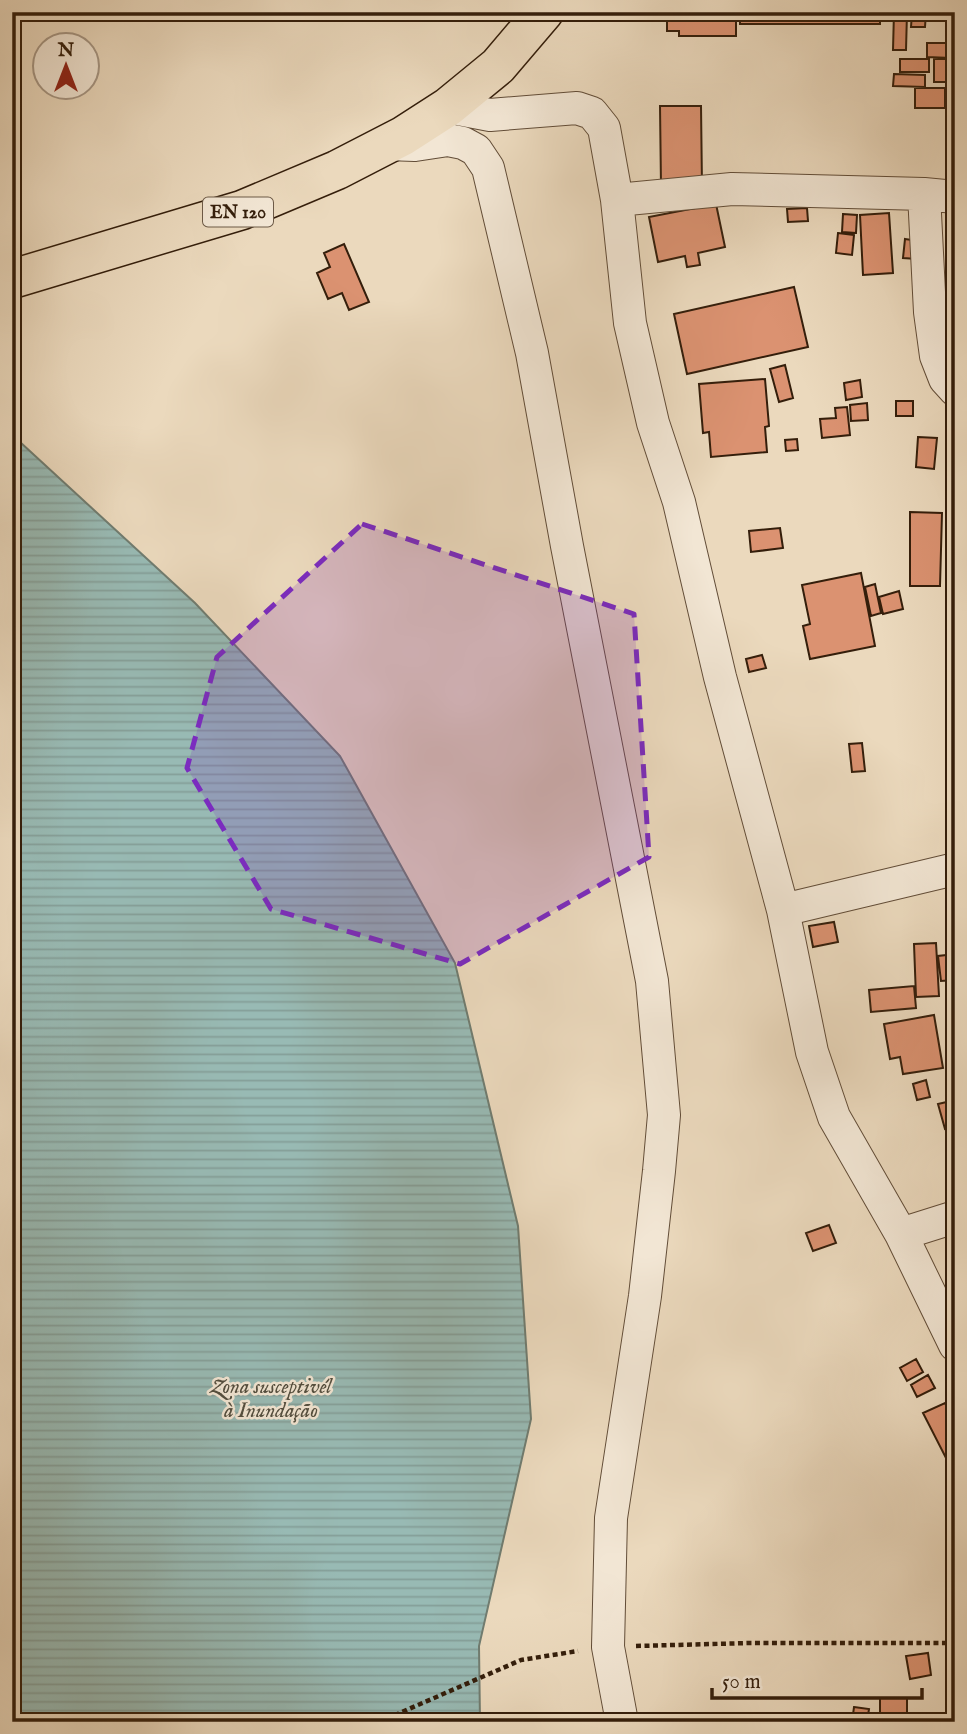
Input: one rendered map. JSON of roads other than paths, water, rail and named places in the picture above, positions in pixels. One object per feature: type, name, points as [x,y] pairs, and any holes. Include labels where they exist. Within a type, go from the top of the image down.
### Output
[{"type":"main road","name":"EN 120","points":[[12,279],[242,211],[337,170],[403,136],[449,107],[498,66],[544,12]]},
{"type":"street","points":[[449,107],[490,115],[577,108],[592,113],[604,128],[617,200],[630,323],[653,423],[680,502],[720,677],[783,910],[812,1052],[834,1117],[901,1234],[955,1345]]},
{"type":"street","points":[[386,144],[415,145],[449,140],[463,143],[476,150],[488,168],[532,353],[652,981],[664,1115],[645,1296],[611,1518],[608,1647],[622,1722]]},
{"type":"street","points":[[617,200],[732,190],[955,197]]},
{"type":"street","points":[[924,194],[930,312],[936,356],[945,379],[955,390]]},
{"type":"street","points":[[783,910],[955,869]]},
{"type":"street","points":[[901,1234],[955,1217]]},
{"type":"water","name":"Zona susceptivél à Inundação","points":[[20,442],[195,603],[340,756],[455,963],[518,1226],[531,1419],[479,1646],[480,1722],[12,1722],[12,444]]}]
